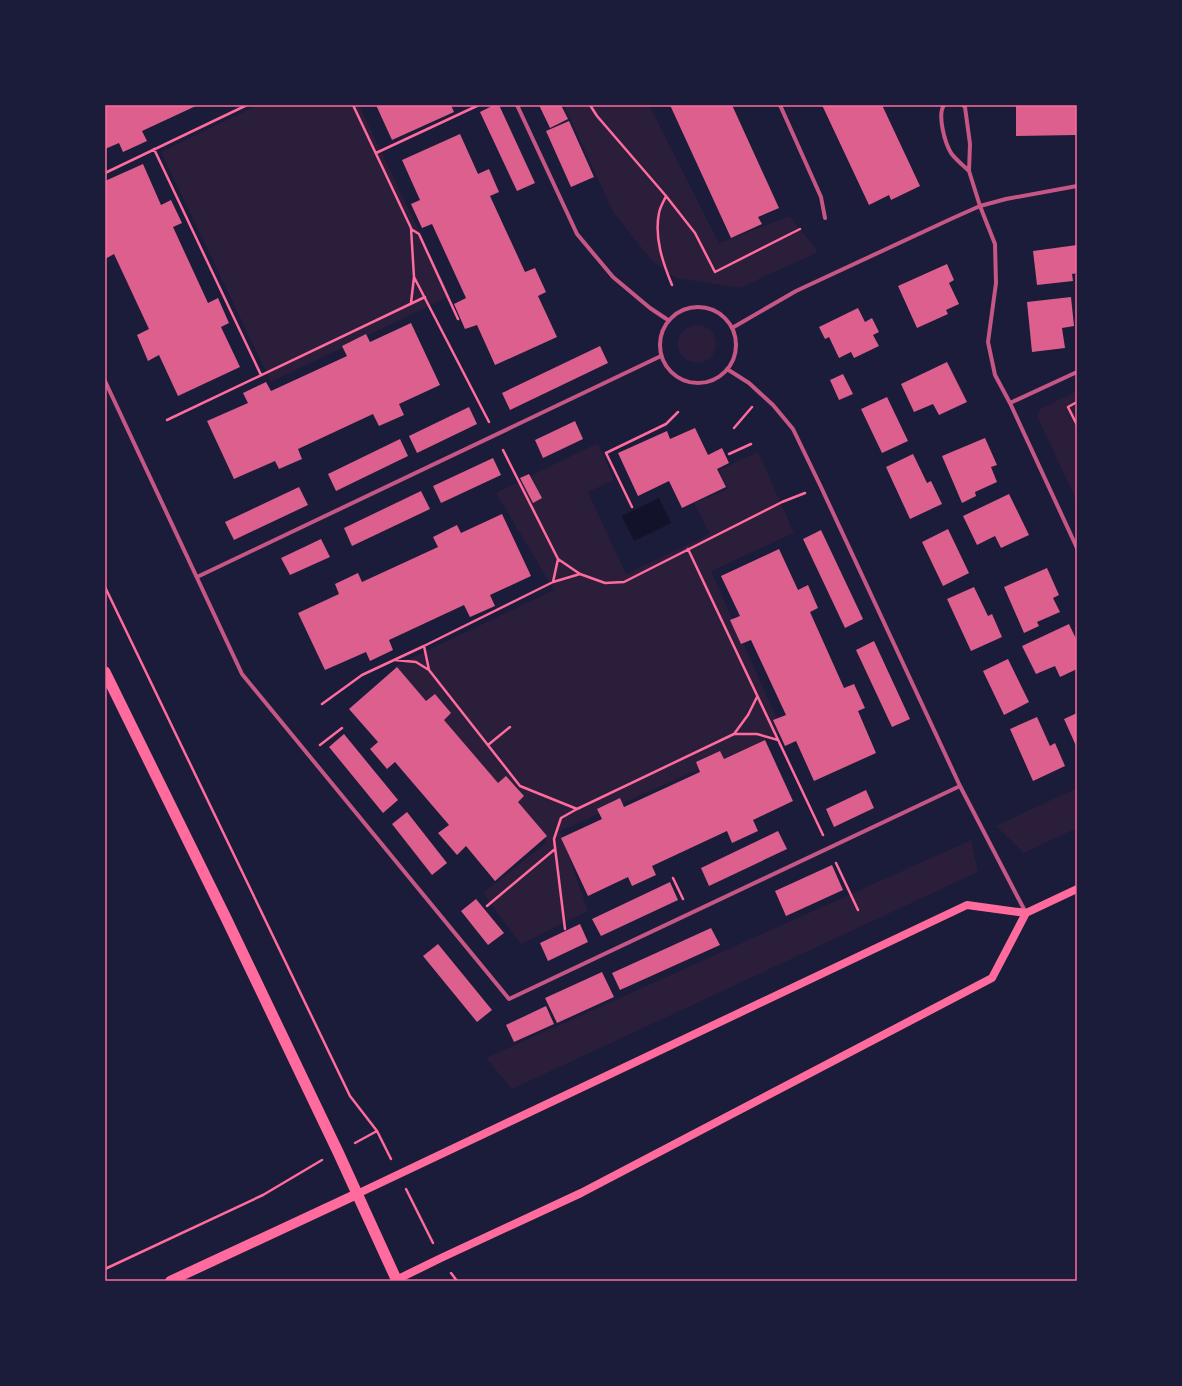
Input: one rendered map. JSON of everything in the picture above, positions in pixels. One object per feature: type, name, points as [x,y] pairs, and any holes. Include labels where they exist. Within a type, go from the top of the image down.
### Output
[{"type":"highway","points":[[105,672],[225,916],[338,1152],[396,1281]]},
{"type":"main road","points":[[170,1281],[967,905],[1026,913],[1077,889]]},
{"type":"main road","points":[[396,1281],[441,1258],[581,1193],[992,978],[1026,913]]},
{"type":"street","points":[[517,105],[577,234],[613,277],[650,308],[668,320]]},
{"type":"street","points":[[780,105],[822,197],[825,218]]},
{"type":"street","points":[[944,105],[942,109],[942,127],[946,140],[951,153],[969,171]]},
{"type":"street","points":[[963,105],[965,107],[970,144],[969,171],[980,206],[995,244],[996,283],[988,342],[995,375],[1010,403],[1077,548]]},
{"type":"street","points":[[732,328],[796,291],[980,206],[1006,199],[1077,186]]},
{"type":"street","points":[[702,307],[714,310],[724,318],[732,328],[735,339],[735,350],[732,361],[727,369],[715,378],[702,382],[689,382],[677,377],[667,368],[661,356],[659,344],[662,332],[668,320],[678,312],[689,308],[702,307]]},
{"type":"street","points":[[197,577],[661,356]]},
{"type":"street","points":[[727,369],[749,383],[773,405],[793,429],[822,487],[960,786],[1026,913]]},
{"type":"street","points":[[1010,403],[1077,372]]},
{"type":"street","points":[[105,381],[242,674],[509,999],[960,786]]},
{"type":"path","points":[[105,173],[247,105]]},
{"type":"path","points":[[353,105],[411,228],[414,277],[411,304]]},
{"type":"path","points":[[376,153],[479,105]]},
{"type":"path","points":[[590,105],[597,116],[666,196],[695,233],[715,272],[800,229]]},
{"type":"path","points":[[154,149],[261,375]]},
{"type":"path","points":[[666,196],[659,212],[657,233],[663,262],[672,286]]},
{"type":"path","points":[[411,228],[419,234],[458,319]]},
{"type":"path","points":[[414,277],[490,422]]},
{"type":"path","points":[[167,420],[425,297]]},
{"type":"path","points":[[734,428],[762,395]]},
{"type":"path","points":[[1077,402],[1068,407],[1077,425]]},
{"type":"path","points":[[632,507],[606,453],[666,424],[678,412]]},
{"type":"path","points":[[729,454],[751,444]]},
{"type":"path","points":[[503,450],[558,560],[580,574],[605,582],[624,582],[782,502],[805,493]]},
{"type":"path","points":[[688,549],[824,836]]},
{"type":"path","points":[[553,582],[558,560]]},
{"type":"path","points":[[322,704],[362,675],[553,582],[580,574]]},
{"type":"path","points":[[105,587],[350,1096],[377,1131],[441,1258],[457,1281]]},
{"type":"path","points":[[424,646],[429,670]]},
{"type":"path","points":[[395,660],[416,662],[429,670],[520,786],[577,809]]},
{"type":"path","points":[[734,734],[748,715],[758,696]]},
{"type":"path","points":[[488,745],[510,726]]},
{"type":"path","points":[[308,755],[342,728]]},
{"type":"path","points":[[565,929],[554,839],[561,818],[734,734],[757,734],[778,740]]},
{"type":"path","points":[[487,906],[556,849]]},
{"type":"path","points":[[836,863],[858,910]]},
{"type":"path","points":[[673,878],[690,913]]},
{"type":"path","points":[[105,1269],[263,1195],[302,1171]]},
{"type":"shaded area","points":[[258,105],[359,105],[450,296],[271,382],[161,152]]},
{"type":"shaded area","points":[[564,105],[649,105],[719,243],[790,216],[818,252],[740,288],[676,278],[652,261],[613,212]]},
{"type":"shaded area","points":[[697,325],[710,331],[716,344],[710,357],[697,363],[684,357],[678,344],[684,331]]},
{"type":"shaded area","points":[[1077,391],[1077,502],[1037,416],[1040,409]]},
{"type":"shaded area","points":[[598,443],[614,480],[588,492],[626,574],[710,534],[694,503],[728,489],[719,470],[758,452],[794,533],[711,571],[783,732],[560,831],[588,911],[521,944],[483,893],[547,842],[395,666],[554,590],[496,493]]},
{"type":"shaded area","points":[[659,498],[671,523],[634,541],[622,516]]},
{"type":"shaded area","points":[[1077,788],[1077,828],[1024,853],[996,826]]},
{"type":"shaded area","points":[[971,840],[978,872],[512,1089],[486,1058]]},
{"type":"building","points":[[105,105],[198,105],[142,131],[147,141],[123,152],[119,143],[105,149]]},
{"type":"building","points":[[376,105],[451,105],[454,112],[392,140]]},
{"type":"building","points":[[494,105],[499,105],[535,183],[517,191],[480,112]]},
{"type":"building","points":[[539,105],[561,105],[568,119],[550,128]]},
{"type":"building","points":[[670,105],[732,105],[779,208],[758,217],[762,224],[731,238]]},
{"type":"building","points":[[822,105],[882,105],[920,186],[891,200],[889,195],[869,205]]},
{"type":"building","points":[[1016,105],[1077,105],[1077,135],[1016,136]]},
{"type":"building","points":[[569,121],[594,177],[571,187],[546,131]]},
{"type":"building","points":[[460,134],[478,174],[489,169],[499,192],[490,196],[525,272],[535,268],[546,292],[538,296],[557,337],[495,365],[477,325],[465,329],[454,304],[466,298],[432,224],[422,228],[411,204],[420,200],[402,160]]},
{"type":"building","points":[[143,164],[161,205],[171,200],[182,223],[173,227],[208,303],[218,298],[229,323],[221,327],[240,367],[178,396],[159,355],[148,361],[137,335],[149,329],[114,254],[105,259],[105,181]]},
{"type":"building","points":[[1077,245],[1077,273],[1072,274],[1073,281],[1037,285],[1033,251]]},
{"type":"building","points":[[947,264],[954,280],[949,283],[959,304],[946,310],[948,314],[917,328],[898,286]]},
{"type":"building","points":[[1071,297],[1074,326],[1062,328],[1065,348],[1032,352],[1027,302]]},
{"type":"building","points":[[858,308],[865,322],[872,318],[879,332],[873,335],[879,346],[854,358],[851,352],[839,358],[829,337],[825,339],[819,327]]},
{"type":"building","points":[[411,323],[440,385],[399,404],[404,415],[379,426],[373,414],[298,449],[302,459],[279,469],[275,461],[234,479],[207,421],[248,403],[243,393],[266,382],[271,391],[347,356],[342,346],[366,334],[370,342]]},
{"type":"building","points":[[600,346],[608,363],[510,410],[502,393]]},
{"type":"building","points":[[947,362],[967,402],[939,415],[933,404],[914,412],[901,384]]},
{"type":"building","points":[[843,374],[853,394],[839,400],[830,380]]},
{"type":"building","points":[[887,397],[908,441],[882,453],[861,409]]},
{"type":"building","points":[[469,407],[477,424],[417,453],[409,436]]},
{"type":"building","points":[[575,421],[583,439],[543,458],[535,440]]},
{"type":"building","points":[[695,428],[708,455],[722,448],[729,463],[717,469],[726,487],[682,508],[669,481],[638,496],[618,453],[667,431],[670,439]]},
{"type":"building","points":[[985,438],[997,465],[991,467],[997,482],[975,492],[976,496],[962,503],[942,456]]},
{"type":"building","points":[[400,439],[408,456],[336,491],[328,474]]},
{"type":"building","points":[[913,454],[927,483],[931,481],[942,504],[910,519],[886,467]]},
{"type":"building","points":[[493,458],[501,475],[441,503],[433,486]]},
{"type":"building","points":[[529,474],[542,498],[533,503],[520,478]]},
{"type":"building","points":[[299,487],[308,505],[234,540],[225,522]]},
{"type":"building","points":[[421,491],[430,509],[352,546],[344,528]]},
{"type":"building","points":[[1009,494],[1029,535],[1001,548],[995,536],[977,545],[963,516]]},
{"type":"building","points":[[502,514],[531,576],[490,595],[495,606],[470,617],[464,605],[389,640],[393,650],[370,661],[366,652],[325,670],[298,613],[339,594],[335,584],[358,573],[362,582],[438,547],[433,537],[457,525],[461,533]]},
{"type":"building","points":[[948,529],[969,573],[943,586],[922,542]]},
{"type":"building","points":[[821,530],[863,619],[845,628],[803,539]]},
{"type":"building","points":[[321,539],[330,557],[290,575],[281,558]]},
{"type":"building","points":[[779,549],[798,590],[808,585],[818,608],[810,612],[844,688],[854,684],[865,708],[858,711],[876,753],[814,781],[796,741],[785,746],[773,720],[786,715],[751,640],[741,644],[730,620],[740,616],[721,576]]},
{"type":"building","points":[[1047,568],[1059,595],[1053,598],[1060,612],[1037,622],[1039,626],[1024,633],[1004,587]]},
{"type":"building","points":[[974,587],[988,616],[992,614],[1002,637],[971,651],[947,599]]},
{"type":"building","points":[[1069,624],[1077,641],[1077,669],[1060,677],[1055,666],[1036,674],[1022,646]]},
{"type":"building","points":[[874,641],[910,719],[892,727],[856,650]]},
{"type":"building","points":[[1008,659],[1029,702],[1004,715],[983,671]]},
{"type":"building","points":[[397,667],[426,701],[435,694],[451,713],[444,720],[498,783],[506,776],[524,796],[518,802],[547,836],[495,881],[466,846],[457,855],[438,833],[449,825],[395,762],[387,769],[370,749],[378,742],[349,709]]},
{"type":"building","points":[[1077,713],[1077,748],[1064,719]]},
{"type":"building","points":[[1037,717],[1050,746],[1055,743],[1065,766],[1033,781],[1010,729]]},
{"type":"building","points":[[344,734],[398,800],[383,813],[329,747]]},
{"type":"building","points":[[765,740],[793,801],[753,820],[758,831],[732,843],[727,831],[652,866],[656,875],[632,886],[628,877],[588,896],[561,838],[602,819],[597,809],[620,798],[624,807],[700,772],[696,762],[720,751],[724,759]]},
{"type":"building","points":[[866,790],[874,808],[834,827],[826,809]]},
{"type":"building","points":[[407,812],[447,863],[432,875],[392,824]]},
{"type":"building","points":[[778,831],[787,849],[709,886],[701,868]]},
{"type":"building","points":[[832,865],[843,890],[786,916],[775,891]]},
{"type":"building","points":[[670,882],[678,900],[601,936],[592,919]]},
{"type":"building","points":[[476,899],[504,933],[488,945],[461,911]]},
{"type":"building","points":[[580,924],[588,942],[548,961],[540,943]]},
{"type":"building","points":[[711,928],[720,945],[620,990],[612,973]]},
{"type":"building","points":[[438,944],[492,1010],[477,1022],[423,956]]},
{"type":"building","points":[[602,972],[614,997],[557,1023],[545,998]]},
{"type":"building","points":[[546,1006],[554,1024],[514,1042],[506,1025]]}]
